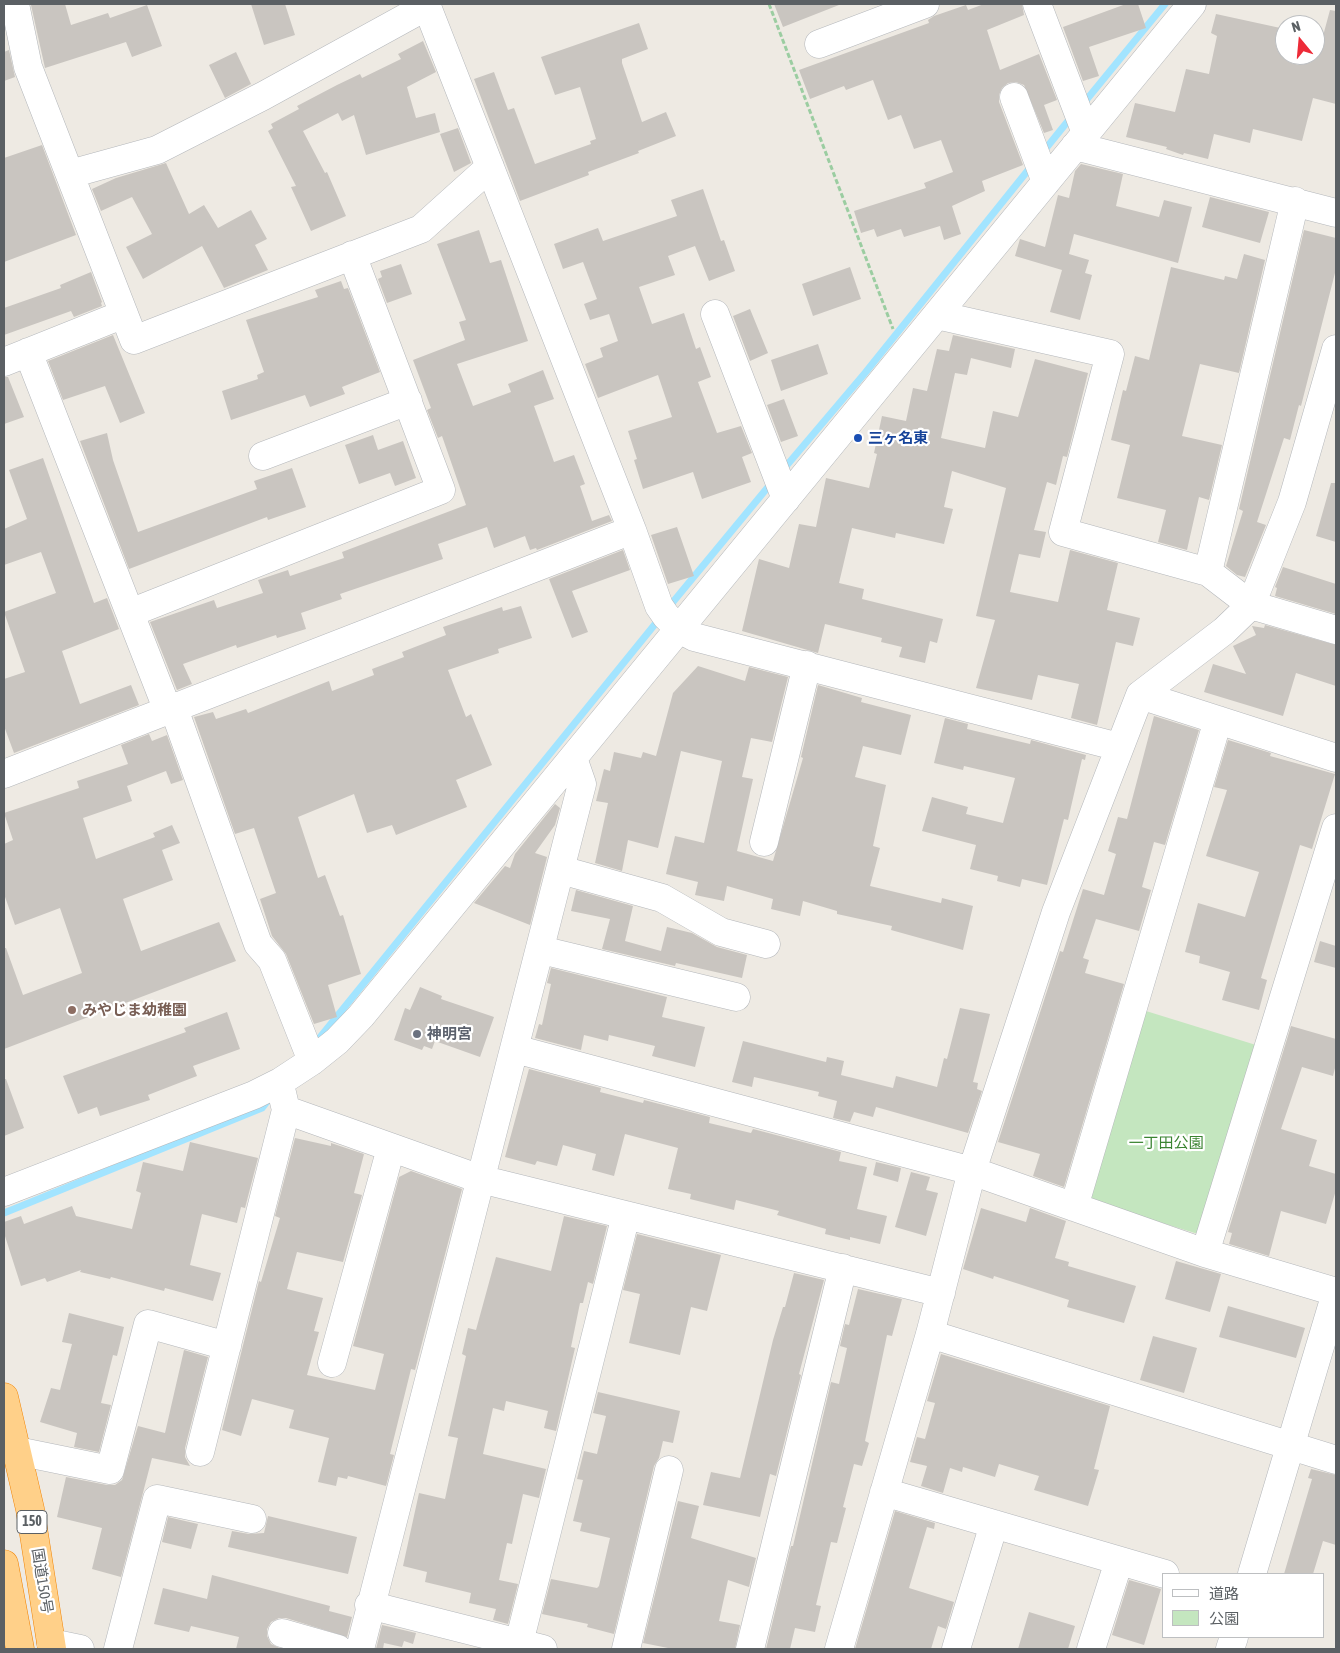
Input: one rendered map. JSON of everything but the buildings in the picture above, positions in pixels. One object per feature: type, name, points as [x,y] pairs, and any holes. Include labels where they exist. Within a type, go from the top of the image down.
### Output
[{"type":"highway","name":"国道150号","points":[[4,1397],[30,1509],[52,1646]]},
{"type":"highway","points":[[4,1564],[9,1614],[20,1649]]},
{"type":"street","points":[[15,4],[28,67],[134,340],[421,229],[490,167]]},
{"type":"street","points":[[819,44],[926,4]]},
{"type":"street","points":[[1037,4],[1081,140]]},
{"type":"street","points":[[70,174],[157,150],[263,96],[427,5],[632,530],[659,606],[679,629],[694,638],[807,665],[1119,747]]},
{"type":"street","points":[[4,1192],[254,1095],[280,1082],[312,1062],[361,1016],[1081,140],[1188,6]]},
{"type":"street","points":[[1014,97],[1046,182]]},
{"type":"street","points":[[1081,140],[1336,213]]},
{"type":"street","points":[[1208,572],[1295,201]]},
{"type":"street","points":[[130,613],[441,490],[352,255]]},
{"type":"street","points":[[124,314],[16,357],[171,710],[258,944],[272,960],[312,1062]]},
{"type":"street","points":[[715,314],[786,499]]},
{"type":"street","points":[[937,315],[1110,354],[1063,532],[1208,572],[1251,605],[1336,630]]},
{"type":"street","points":[[839,1649],[930,1334],[972,1171],[1056,912],[1119,747],[1140,695],[1224,631],[1251,605],[1292,502],[1336,350]]},
{"type":"street","points":[[263,456],[408,401]]},
{"type":"street","points":[[4,774],[632,530]]},
{"type":"street","points":[[764,842],[807,665]]},
{"type":"street","points":[[1140,695],[1336,758]]},
{"type":"street","points":[[1074,1207],[1218,720]]},
{"type":"street","points":[[360,1649],[369,1606],[541,950],[582,784],[573,758]]},
{"type":"street","points":[[1205,1253],[1336,828]]},
{"type":"street","points":[[561,870],[662,898],[721,932],[766,944]]},
{"type":"street","points":[[541,950],[736,997]]},
{"type":"street","points":[[515,1049],[972,1171],[1205,1253],[1336,1292],[1252,1573]]},
{"type":"street","points":[[200,1452],[286,1110],[280,1082]]},
{"type":"street","points":[[286,1110],[480,1179],[941,1293]]},
{"type":"street","points":[[332,1364],[391,1148]]},
{"type":"street","points":[[369,1606],[531,1646],[626,1215]]},
{"type":"street","points":[[750,1649],[843,1268]]},
{"type":"street","points":[[17,1451],[110,1470],[148,1324],[227,1346]]},
{"type":"street","points":[[930,1334],[1336,1460]]},
{"type":"street","points":[[626,1649],[669,1470]]},
{"type":"street","points":[[884,1492],[1162,1573]]},
{"type":"street","points":[[118,1649],[157,1499],[252,1519]]},
{"type":"street","points":[[956,1649],[994,1524]]},
{"type":"street","points":[[1091,1649],[1119,1561]]},
{"type":"street","points":[[282,1633],[338,1649]]},
{"type":"street","points":[[52,1646],[80,1649]]},
{"type":"path","points":[[769,4],[903,356]]},
{"type":"green space","name":"一丁田公園","points":[[1146,1011],[1256,1045],[1198,1234],[1088,1200]]},
{"type":"waterway","points":[[1083,104],[1165,4]]},
{"type":"waterway","points":[[1043,152],[1072,116]]},
{"type":"waterway","points":[[782,471],[865,373],[1033,164]]},
{"type":"waterway","points":[[668,608],[773,481]]},
{"type":"waterway","points":[[317,1041],[660,618]]},
{"type":"waterway","points":[[4,1213],[262,1108],[269,1099]]},
{"type":"place","name":"三ヶ名東","points":[[858,438]]},
{"type":"place","name":"みやじま幼稚園","points":[[72,1010]]},
{"type":"place","name":"神明宮","points":[[417,1034]]}]
